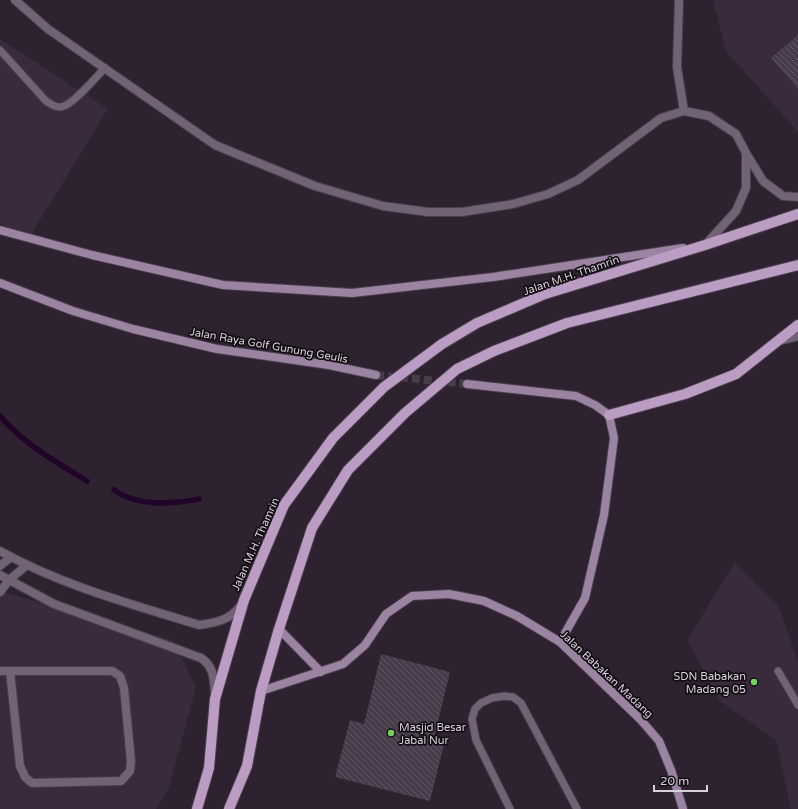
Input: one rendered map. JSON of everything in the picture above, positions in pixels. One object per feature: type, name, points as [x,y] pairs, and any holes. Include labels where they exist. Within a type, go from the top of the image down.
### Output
[{"type":"main road","name":"Jalan M.H. Thamrin","points":[[197,809],[209,768],[215,699],[244,600],[284,505],[333,438],[384,387],[442,344],[477,323],[545,294],[705,245],[798,214]]},
{"type":"main road","points":[[0,230],[92,255],[223,284],[352,293],[493,277],[705,245]]},
{"type":"main road","points":[[229,809],[247,766],[261,691],[279,629],[312,528],[348,470],[405,413],[457,369],[494,351],[567,323],[798,265]]},
{"type":"main road","name":"Jalan Raya Golf Gunung Geulis","points":[[0,283],[73,311],[133,329],[217,349],[329,365],[376,375]]},
{"type":"main road","points":[[609,414],[685,394],[736,374],[798,325]]},
{"type":"main road","points":[[467,384],[576,396],[596,405],[609,414],[614,438],[604,515],[585,598],[560,642]]},
{"type":"main road","name":"Jalan Babakan Madang","points":[[261,691],[343,664],[365,645],[386,614],[412,596],[449,594],[484,601],[517,616],[560,642],[640,719],[659,741],[671,770],[683,809]]},
{"type":"main road","points":[[279,629],[321,672]]},
{"type":"street","points":[[15,0],[48,29],[215,145],[315,186],[383,206],[428,212],[462,212],[513,204],[548,194],[578,180],[660,118],[684,111],[709,116],[736,134],[763,181],[783,196],[798,197]]},
{"type":"street","points":[[679,0],[677,67],[684,111]]},
{"type":"street","points":[[705,245],[736,211],[746,188],[746,153]]},
{"type":"street","points":[[776,342],[798,336]]},
{"type":"street","points":[[0,551],[57,579],[99,594],[199,625],[216,623],[229,617],[236,612],[244,600]]},
{"type":"street","points":[[0,566],[11,557]]},
{"type":"street","points":[[0,592],[9,580],[28,565]]},
{"type":"street","points":[[0,575],[54,604],[201,658],[208,663],[213,674],[215,699]]},
{"type":"street","points":[[0,671],[10,671],[112,671],[120,676],[124,688],[131,761],[130,772],[121,781],[32,783],[25,777],[20,766],[10,671]]},
{"type":"lane","points":[[0,50],[46,101],[60,108],[69,104],[105,68]]},
{"type":"lane","points":[[778,671],[798,704]]},
{"type":"lane","points":[[510,809],[476,740],[472,719],[475,710],[481,703],[492,698],[504,696],[513,697],[521,703],[577,809]]},
{"type":"shaded area","points":[[713,0],[798,0],[798,132],[726,51]]},
{"type":"shaded area","points":[[0,39],[108,109],[27,241],[0,223]]},
{"type":"shaded area","name":"SDN Babakan Madang 05","points":[[735,562],[779,607],[798,662],[798,809],[791,809],[776,740],[720,701],[687,640]]},
{"type":"shaded area","points":[[0,589],[9,594],[173,640],[196,687],[168,791],[156,809],[0,809]]},
{"type":"building","points":[[798,35],[798,89],[771,58]]},
{"type":"building","name":"Masjid Besar Jabal Nur","points":[[381,654],[450,672],[433,742],[444,744],[430,801],[335,777],[350,720],[364,724]]},
{"type":"waterway","points":[[0,416],[30,444],[87,481]]},
{"type":"waterway","points":[[114,490],[123,495],[144,502],[166,503],[199,499]]},
{"type":"tunnel","points":[[376,375],[467,384]]},
{"type":"place","name":"SDN Babakan Madang 05","points":[[754,682]]},
{"type":"place","name":"Masjid Besar Jabal Nur","points":[[391,733]]}]
